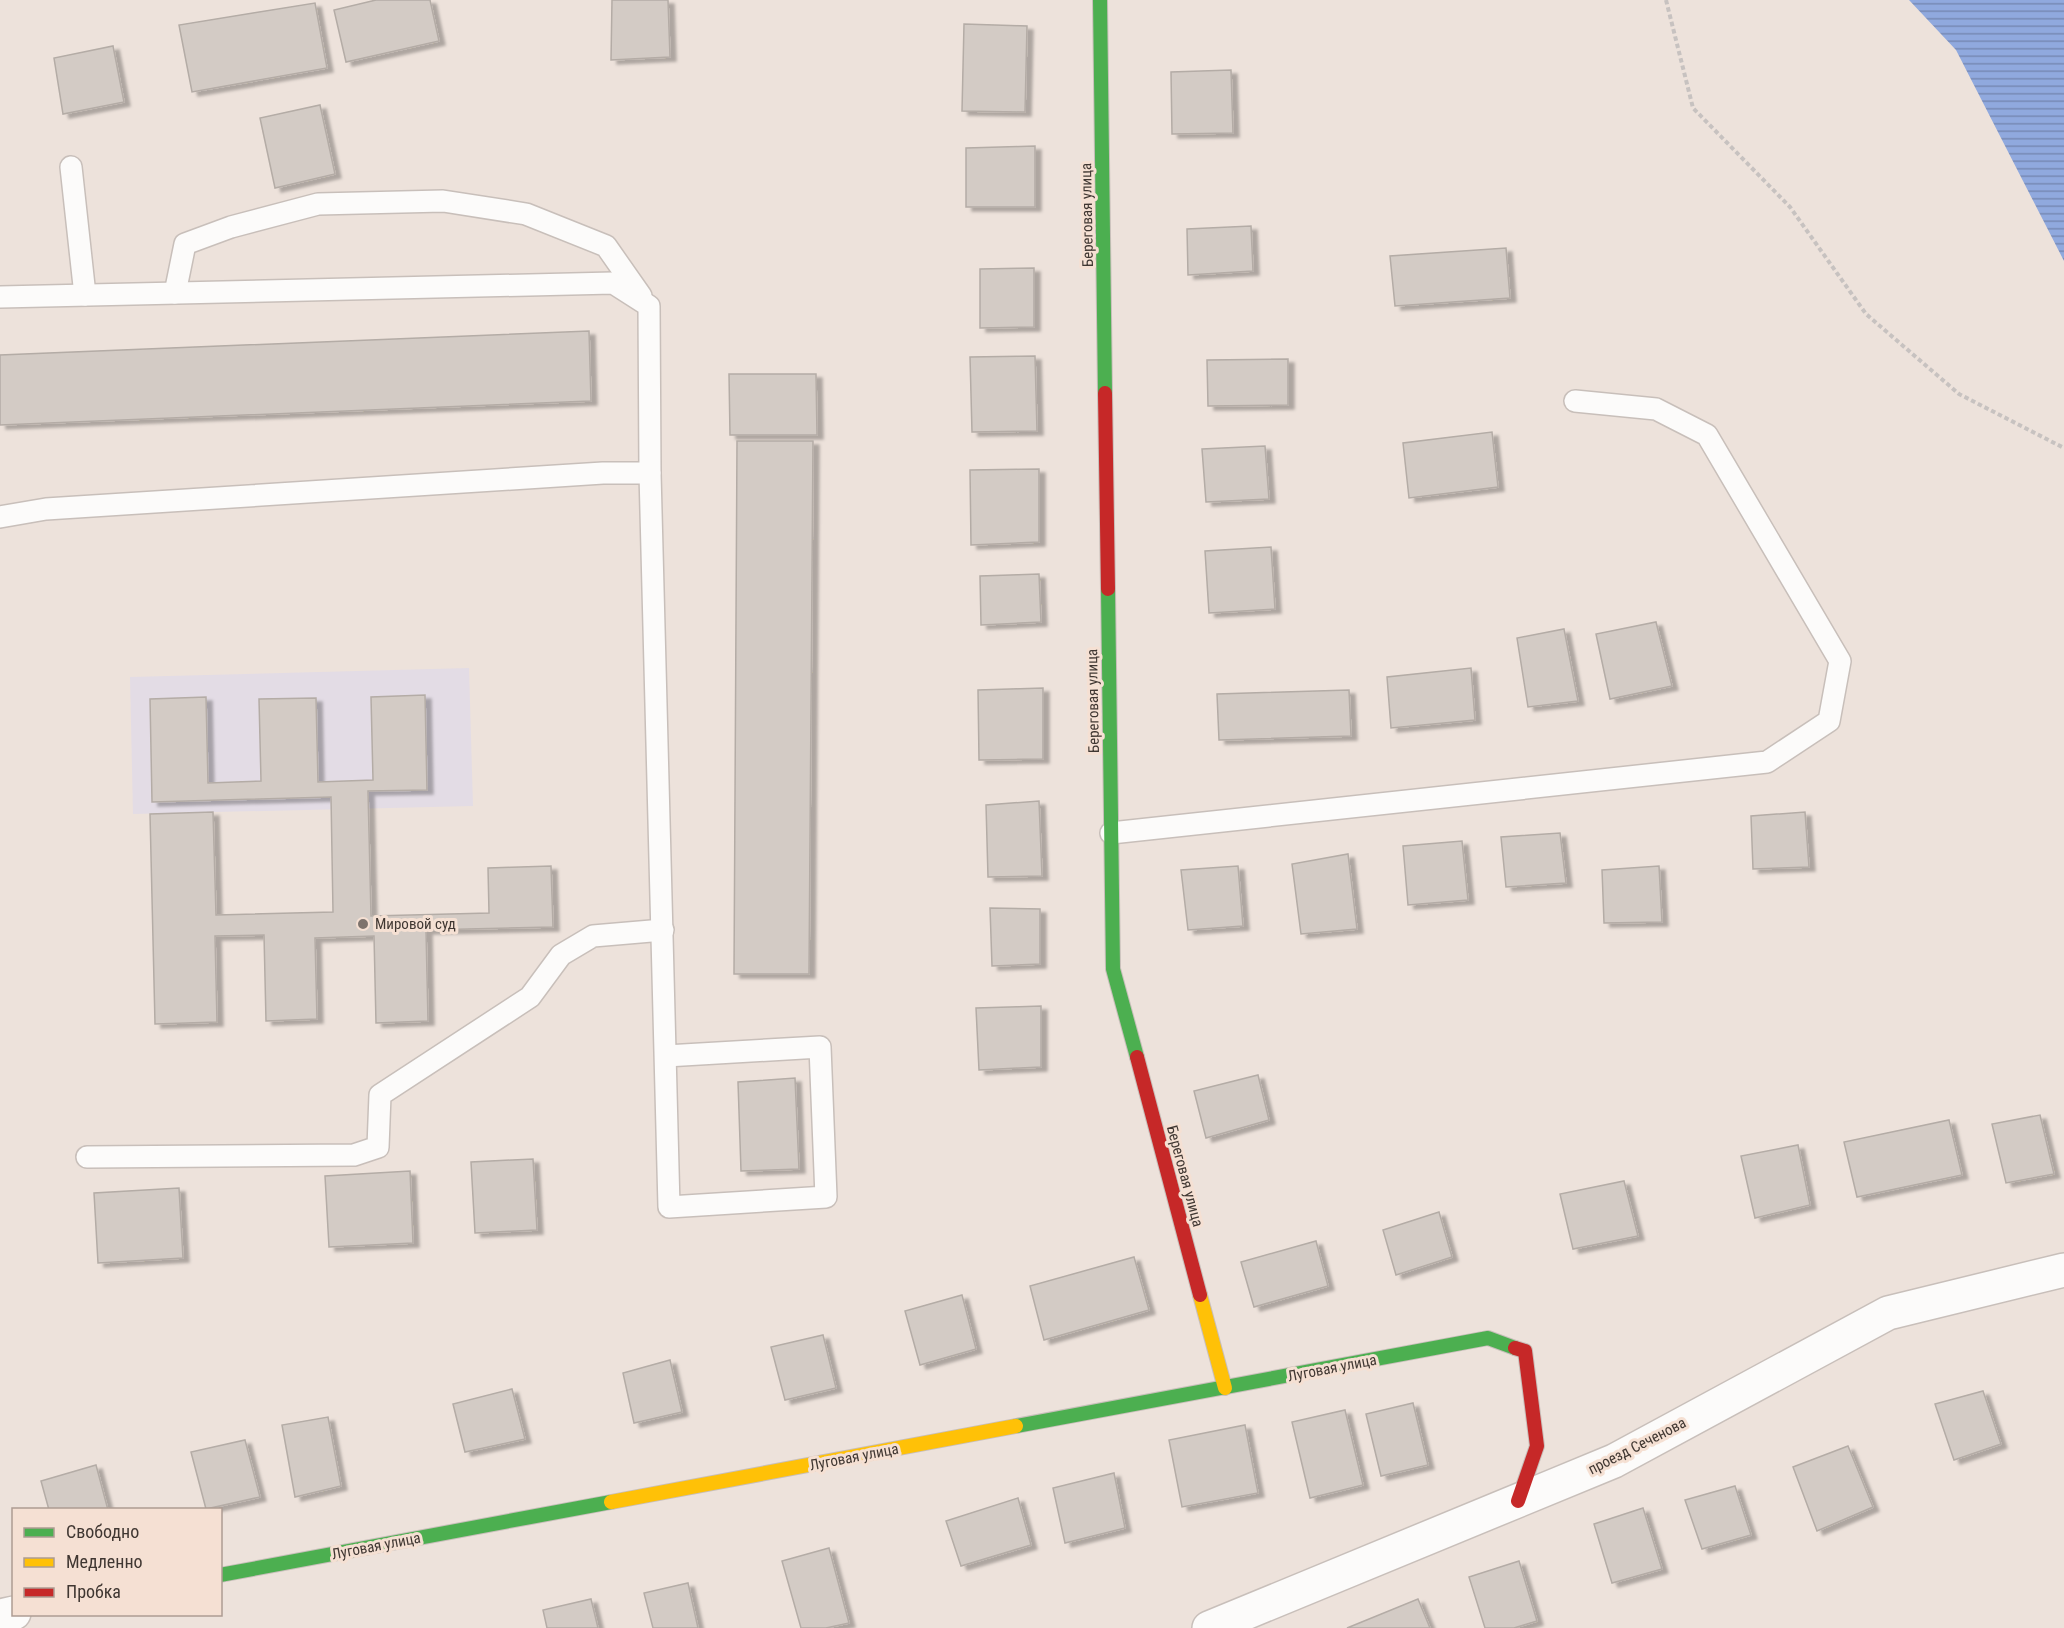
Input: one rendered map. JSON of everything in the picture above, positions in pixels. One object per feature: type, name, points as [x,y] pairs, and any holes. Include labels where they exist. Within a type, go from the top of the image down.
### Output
[{"type":"street","name":"Береговая улица","points":[[1100,0],[1113,969],[1225,1388]]},
{"type":"street","name":"проезд Сеченова","points":[[1209,1628],[1614,1461],[1888,1313],[2064,1270]]},
{"type":"street","name":"Луговая улица","points":[[222,1575],[1488,1338],[1526,1351],[1537,1446],[1518,1501]]},
{"type":"lane","points":[[71,167],[85,295]]},
{"type":"lane","points":[[175,293],[185,244],[231,227],[318,204],[442,201],[526,214],[606,246],[649,306],[650,473],[669,1207],[826,1197],[820,1047],[666,1056]]},
{"type":"lane","points":[[0,297],[613,283],[649,306]]},
{"type":"lane","points":[[1111,833],[1767,762],[1829,722],[1840,661],[1707,435],[1656,409],[1575,401]]},
{"type":"lane","points":[[0,517],[57,509],[603,473],[650,473]]},
{"type":"lane","points":[[87,1157],[354,1155],[378,1147],[380,1095],[530,997],[561,955],[593,936],[663,930]]},
{"type":"path","points":[[1666,0],[1693,108],[1790,207],[1866,314],[1959,394],[2064,448]]},
{"type":"shaded area","points":[[469,668],[473,806],[133,814],[130,677]]},
{"type":"water","points":[[1909,0],[2064,0],[2064,261],[1956,50]]},
{"type":"building","points":[[376,0],[430,0],[439,41],[346,62],[334,10]]},
{"type":"building","points":[[612,0],[668,0],[670,57],[611,60]]},
{"type":"building","points":[[315,3],[327,68],[192,92],[179,25]]},
{"type":"building","points":[[964,24],[1027,26],[1025,112],[962,111]]},
{"type":"building","points":[[113,46],[124,102],[63,114],[54,58]]},
{"type":"building","points":[[1231,70],[1233,133],[1172,134],[1171,72]]},
{"type":"building","points":[[320,105],[335,174],[275,188],[260,118]]},
{"type":"building","points":[[1035,146],[1035,207],[966,207],[966,148]]},
{"type":"building","points":[[1251,226],[1253,271],[1188,275],[1187,229]]},
{"type":"building","points":[[1506,248],[1510,298],[1395,306],[1390,256]]},
{"type":"building","points":[[1034,268],[1034,327],[980,328],[980,269]]},
{"type":"building","points":[[589,331],[591,401],[0,425],[0,355]]},
{"type":"building","points":[[1035,356],[1037,431],[972,432],[970,357]]},
{"type":"building","points":[[1288,359],[1288,405],[1208,406],[1207,360]]},
{"type":"building","points":[[729,374],[816,374],[817,435],[730,435]]},
{"type":"building","points":[[1492,432],[1498,487],[1409,498],[1403,443]]},
{"type":"building","points":[[737,441],[813,441],[809,974],[734,974]]},
{"type":"building","points":[[1265,446],[1269,499],[1206,502],[1202,449]]},
{"type":"building","points":[[1039,469],[1039,542],[971,545],[970,470]]},
{"type":"building","points":[[1271,547],[1275,609],[1209,613],[1205,551]]},
{"type":"building","points":[[1039,574],[1041,622],[981,625],[980,576]]},
{"type":"building","points":[[1656,622],[1672,686],[1610,699],[1596,634]]},
{"type":"building","points":[[1564,629],[1578,701],[1528,707],[1517,638]]},
{"type":"building","points":[[1471,668],[1475,720],[1391,728],[1387,677]]},
{"type":"building","points":[[1043,688],[1043,759],[979,760],[978,690]]},
{"type":"building","points":[[1349,690],[1351,736],[1219,740],[1217,694]]},
{"type":"building","points":[[425,695],[427,790],[368,791],[371,916],[489,913],[488,868],[551,866],[553,927],[426,930],[428,1021],[376,1023],[374,936],[315,938],[317,1019],[266,1021],[264,935],[215,936],[217,1022],[155,1024],[150,814],[213,812],[216,915],[333,912],[331,797],[152,802],[150,699],[206,697],[208,783],[261,781],[259,699],[316,698],[318,782],[373,780],[371,697]]},
{"type":"building","points":[[1039,801],[1042,876],[988,877],[986,805]]},
{"type":"building","points":[[1805,812],[1809,867],[1753,869],[1751,816]]},
{"type":"building","points":[[1560,833],[1566,883],[1506,887],[1501,837]]},
{"type":"building","points":[[1462,841],[1468,900],[1408,905],[1403,846]]},
{"type":"building","points":[[1348,854],[1357,929],[1301,934],[1292,864]]},
{"type":"building","points":[[1238,866],[1243,926],[1188,930],[1181,870]]},
{"type":"building","points":[[1659,866],[1662,922],[1604,923],[1602,870]]},
{"type":"building","points":[[990,908],[1040,909],[1040,964],[992,966]]},
{"type":"building","points":[[1041,1006],[1041,1067],[979,1070],[976,1008]]},
{"type":"building","points":[[1258,1075],[1269,1120],[1206,1138],[1194,1091]]},
{"type":"building","points":[[795,1078],[799,1169],[741,1171],[738,1082]]},
{"type":"building","points":[[2040,1115],[2054,1174],[2006,1183],[1992,1124]]},
{"type":"building","points":[[1949,1120],[1962,1175],[1857,1197],[1844,1142]]},
{"type":"building","points":[[1798,1145],[1810,1205],[1755,1218],[1741,1156]]},
{"type":"building","points":[[533,1159],[537,1230],[475,1233],[471,1162]]},
{"type":"building","points":[[410,1171],[413,1243],[329,1247],[325,1176]]},
{"type":"building","points":[[1624,1181],[1638,1236],[1573,1249],[1560,1194]]},
{"type":"building","points":[[179,1188],[183,1258],[98,1263],[94,1193]]},
{"type":"building","points":[[1439,1212],[1452,1257],[1396,1275],[1383,1230]]},
{"type":"building","points":[[1316,1241],[1328,1286],[1254,1307],[1241,1262]]},
{"type":"building","points":[[1134,1257],[1149,1310],[1044,1340],[1030,1286]]},
{"type":"building","points":[[962,1295],[976,1349],[920,1365],[905,1311]]},
{"type":"building","points":[[823,1335],[836,1388],[785,1400],[771,1347]]},
{"type":"building","points":[[670,1360],[682,1412],[634,1423],[623,1373]]},
{"type":"building","points":[[512,1389],[525,1439],[465,1452],[453,1404]]},
{"type":"building","points":[[1983,1391],[2001,1444],[1954,1460],[1935,1404]]},
{"type":"building","points":[[1413,1403],[1428,1465],[1381,1476],[1366,1414]]},
{"type":"building","points":[[1345,1410],[1363,1485],[1310,1498],[1292,1422]]},
{"type":"building","points":[[328,1417],[341,1486],[295,1497],[282,1425]]},
{"type":"building","points":[[1245,1425],[1258,1493],[1182,1507],[1169,1440]]},
{"type":"building","points":[[245,1440],[260,1497],[206,1508],[191,1452]]},
{"type":"building","points":[[1848,1446],[1873,1507],[1817,1531],[1793,1467]]},
{"type":"building","points":[[96,1465],[107,1508],[48,1508],[41,1481]]},
{"type":"building","points":[[1114,1473],[1125,1528],[1065,1543],[1053,1488]]},
{"type":"building","points":[[1735,1486],[1751,1535],[1702,1549],[1685,1500]]},
{"type":"building","points":[[1018,1498],[1031,1545],[961,1566],[946,1521]]},
{"type":"building","points":[[1643,1508],[1662,1569],[1612,1583],[1594,1524]]},
{"type":"building","points":[[829,1548],[849,1623],[826,1628],[801,1628],[782,1561]]},
{"type":"building","points":[[1519,1561],[1537,1621],[1514,1628],[1485,1628],[1469,1577]]},
{"type":"building","points":[[688,1583],[698,1628],[653,1628],[644,1593]]},
{"type":"building","points":[[591,1599],[598,1628],[547,1628],[543,1610]]},
{"type":"building","points":[[1418,1599],[1430,1628],[1347,1628]]},
{"type":"traffic: fast","points":[[1100,0],[1105,393]]},
{"type":"traffic: fast","points":[[1108,589],[1113,969],[1137,1057]]},
{"type":"traffic: fast","points":[[1016,1426],[1488,1338],[1515,1348]]},
{"type":"traffic: fast","points":[[222,1575],[611,1502]]},
{"type":"traffic: slow","points":[[1200,1295],[1225,1388]]},
{"type":"traffic: slow","points":[[611,1502],[1016,1426]]},
{"type":"traffic: jam","points":[[1105,393],[1108,589]]},
{"type":"traffic: jam","points":[[1137,1057],[1200,1295]]},
{"type":"traffic: jam","points":[[1515,1348],[1525,1351],[1537,1446],[1518,1501]]},
{"type":"place","name":"Мировой суд","points":[[363,924]]}]
